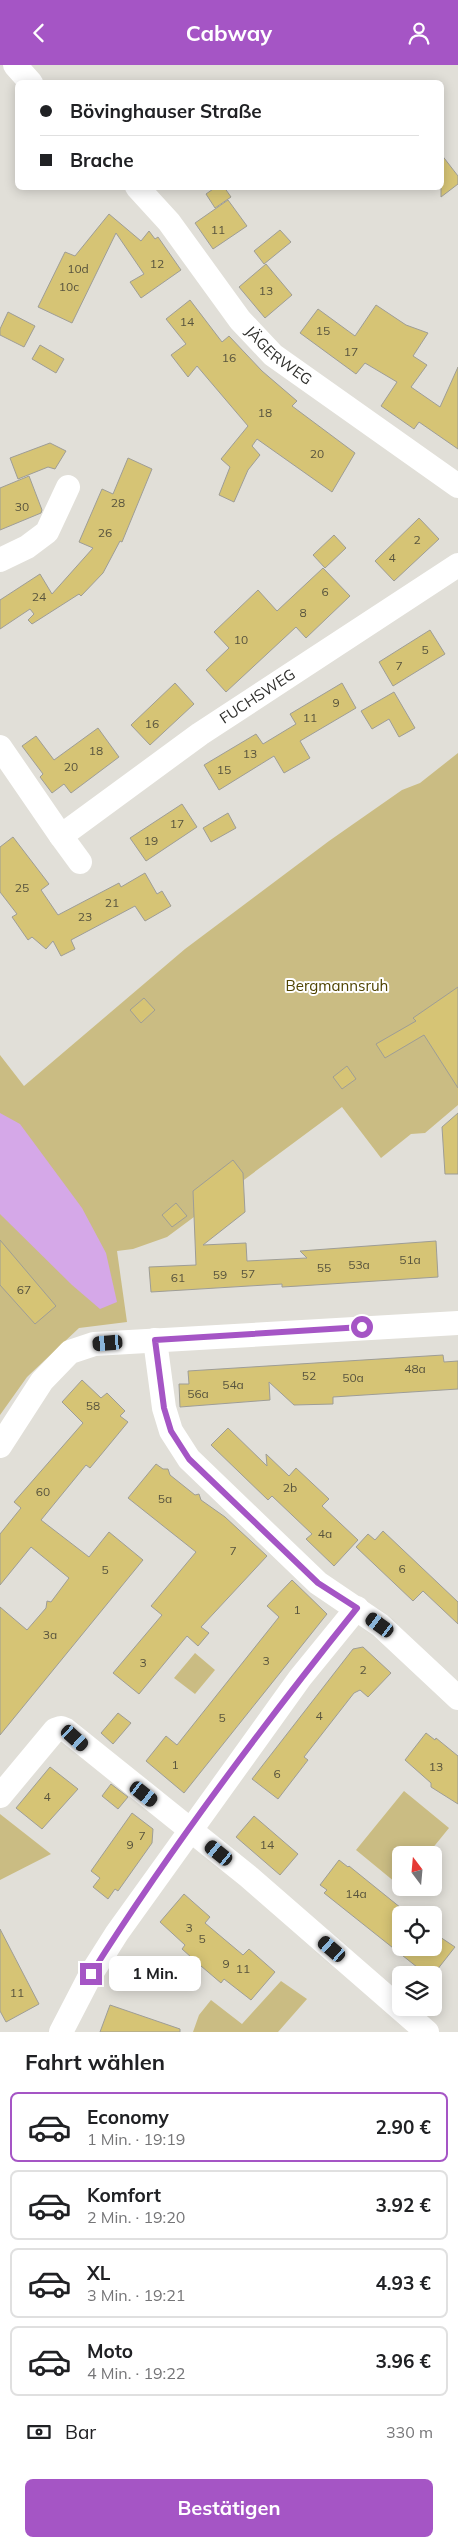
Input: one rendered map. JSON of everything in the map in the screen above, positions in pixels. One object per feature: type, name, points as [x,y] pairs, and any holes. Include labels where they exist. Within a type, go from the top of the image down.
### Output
[{"type":"street","points":[[14,65],[28,80]]},
{"type":"street","name":"JÄGERWEG","points":[[139,190],[169,222],[240,320],[273,355],[458,486]]},
{"type":"street","points":[[0,560],[27,547],[47,532],[68,487]]},
{"type":"street","name":"FUCHSWEG","points":[[61,836],[200,735],[458,565]]},
{"type":"street","points":[[0,747],[80,862]]},
{"type":"street","points":[[0,1446],[42,1381],[70,1352],[94,1345],[458,1323]]},
{"type":"street","points":[[155,1340],[164,1408],[171,1431],[189,1459],[318,1583],[380,1625],[458,1697]]},
{"type":"street","points":[[61,2032],[96,1966],[189,1829],[300,1678],[357,1608]]},
{"type":"street","points":[[0,1796],[55,1730],[61,1728],[189,1829],[287,1910],[427,2032]]},
{"type":"green space","name":"Bergmannsruh","points":[[458,753],[458,1105],[425,1133],[411,1134],[381,1158],[342,1107],[167,1237],[133,1249],[117,1251],[127,1322],[79,1328],[27,1377],[0,1415],[0,1055],[24,1086],[185,949],[329,841],[402,790],[420,783]]},
{"type":"green space","points":[[195,1653],[215,1670],[195,1694],[174,1678]]},
{"type":"green space","points":[[404,1791],[449,1828],[434,1846],[392,1846],[392,1880],[356,1850]]},
{"type":"green space","points":[[0,1814],[51,1854],[0,1880]]},
{"type":"green space","points":[[281,1981],[307,1999],[278,2032],[193,2032],[199,2015],[211,2000],[242,2024]]},
{"type":"shaded area","points":[[0,1113],[20,1124],[82,1208],[106,1253],[117,1302],[100,1309],[72,1285],[0,1214]]},
{"type":"building","points":[[444,158],[458,176],[458,184],[441,197],[441,190],[444,190]]},
{"type":"building","points":[[212,190],[226,190],[231,197],[215,208],[206,194]]},
{"type":"building","points":[[228,200],[247,226],[213,249],[195,223]]},
{"type":"building","points":[[109,214],[141,241],[149,231],[155,239],[158,237],[181,270],[141,298],[130,282],[144,274],[116,233],[72,323],[38,307],[65,252],[75,256]]},
{"type":"building","points":[[280,230],[291,242],[264,264],[254,251]]},
{"type":"building","points":[[266,264],[292,295],[265,318],[239,287]]},
{"type":"building","points":[[190,300],[222,342],[229,336],[262,371],[297,401],[292,406],[355,453],[332,492],[257,439],[252,446],[260,455],[248,470],[234,502],[219,495],[230,467],[221,459],[248,426],[197,366],[188,377],[171,355],[186,344],[166,319]]},
{"type":"building","points":[[376,305],[406,325],[428,333],[413,356],[427,365],[411,387],[440,407],[458,367],[458,449],[419,422],[414,429],[381,406],[397,382],[365,363],[356,374],[300,333],[318,309],[355,336]]},
{"type":"building","points":[[8,312],[35,326],[24,347],[0,335],[0,329]]},
{"type":"building","points":[[40,345],[64,359],[56,373],[32,359]]},
{"type":"building","points":[[50,443],[66,451],[55,469],[48,467],[18,479],[10,458]]},
{"type":"building","points":[[128,458],[152,469],[122,542],[120,541],[103,573],[81,596],[79,594],[32,624],[28,620],[34,614],[30,609],[0,629],[0,600],[40,574],[52,594],[93,548],[79,542],[102,489],[113,494]]},
{"type":"building","points":[[29,476],[42,510],[41,513],[0,530],[0,488]]},
{"type":"building","points":[[419,518],[439,539],[394,581],[375,561]]},
{"type":"building","points":[[334,535],[346,548],[325,568],[313,555]]},
{"type":"building","points":[[323,568],[350,596],[306,638],[296,627],[226,692],[206,670],[229,648],[214,632],[258,590],[277,611]]},
{"type":"building","points":[[430,630],[445,654],[393,686],[379,662]]},
{"type":"building","points":[[175,683],[194,704],[150,745],[131,725]]},
{"type":"building","points":[[342,683],[356,708],[300,741],[310,758],[284,773],[274,756],[219,790],[204,765],[256,734],[263,744],[296,724],[290,714]]},
{"type":"building","points":[[394,692],[415,728],[399,737],[389,719],[372,729],[361,711]]},
{"type":"building","points":[[98,728],[119,757],[71,793],[64,784],[52,793],[40,777],[43,774],[22,746],[36,736],[54,760]]},
{"type":"building","points":[[182,804],[197,827],[146,861],[130,838]]},
{"type":"building","points":[[228,813],[236,828],[211,842],[203,828]]},
{"type":"building","points":[[13,837],[49,884],[41,890],[58,915],[119,883],[121,887],[145,873],[157,894],[162,891],[171,906],[145,921],[135,906],[71,940],[75,949],[61,956],[53,941],[46,949],[32,937],[28,940],[12,917],[17,914],[0,892],[0,847]]},
{"type":"building","points":[[458,987],[458,1088],[424,1035],[385,1058],[376,1044],[416,1021],[413,1018]]},
{"type":"building","points":[[144,998],[155,1010],[141,1023],[130,1010]]},
{"type":"building","points":[[347,1066],[356,1079],[342,1089],[333,1077]]},
{"type":"building","points":[[458,1113],[458,1174],[445,1174],[442,1127]]},
{"type":"building","points":[[233,1160],[243,1173],[245,1212],[203,1245],[246,1243],[247,1261],[307,1258],[300,1251],[436,1241],[438,1277],[282,1287],[282,1284],[151,1292],[149,1267],[196,1265],[193,1191]]},
{"type":"building","points":[[176,1203],[187,1216],[172,1227],[162,1215]]},
{"type":"building","points":[[0,1240],[56,1306],[35,1324],[0,1285]]},
{"type":"building","points":[[443,1355],[444,1362],[458,1361],[458,1389],[333,1397],[333,1404],[294,1405],[269,1382],[270,1400],[180,1407],[179,1384],[189,1384],[188,1371]]},
{"type":"building","points":[[82,1380],[101,1398],[107,1393],[125,1411],[120,1416],[128,1422],[90,1468],[86,1465],[41,1520],[89,1557],[109,1532],[143,1560],[0,1735],[0,1607],[27,1630],[46,1608],[47,1601],[51,1602],[69,1578],[31,1547],[0,1585],[0,1534],[21,1508],[14,1502],[83,1423],[62,1402]]},
{"type":"building","points":[[228,1428],[267,1466],[266,1454],[289,1476],[296,1468],[329,1499],[322,1506],[358,1540],[334,1566],[306,1539],[312,1534],[272,1496],[268,1500],[211,1445]]},
{"type":"building","points":[[156,1464],[163,1469],[168,1469],[170,1475],[195,1495],[199,1494],[201,1500],[225,1517],[267,1556],[201,1627],[209,1633],[198,1646],[187,1636],[139,1694],[113,1673],[162,1615],[151,1606],[196,1552],[128,1498]]},
{"type":"building","points":[[383,1531],[458,1602],[458,1624],[423,1591],[413,1601],[356,1547],[368,1534],[375,1540]]},
{"type":"building","points":[[292,1580],[327,1614],[184,1793],[146,1761],[166,1736],[177,1745],[279,1617],[267,1606]]},
{"type":"building","points":[[363,1647],[391,1673],[368,1697],[360,1690],[354,1693],[304,1757],[308,1760],[278,1799],[252,1779],[353,1649]]},
{"type":"building","points":[[118,1713],[131,1723],[113,1744],[101,1733]]},
{"type":"building","points":[[426,1733],[435,1740],[436,1738],[458,1756],[458,1804],[431,1787],[431,1783],[405,1760]]},
{"type":"building","points":[[50,1767],[78,1789],[42,1829],[16,1808]]},
{"type":"building","points":[[111,1784],[128,1797],[118,1809],[102,1796]]},
{"type":"building","points":[[132,1813],[153,1829],[152,1843],[118,1891],[115,1889],[108,1899],[93,1887],[100,1878],[91,1871]]},
{"type":"building","points":[[254,1816],[298,1854],[280,1875],[236,1837]]},
{"type":"building","points":[[339,1860],[399,1906],[392,1906],[392,1947],[324,1893],[327,1890],[320,1885]]},
{"type":"building","points":[[184,1894],[210,1917],[205,1923],[243,1955],[249,1949],[275,1972],[251,2000],[224,1979],[221,1983],[201,1966],[182,1949],[185,1945],[160,1922]]},
{"type":"building","points":[[0,1929],[39,2004],[6,2022],[0,2011]]},
{"type":"building","points":[[442,1938],[455,1947],[440,1966],[416,1966],[403,1956],[442,1956]]},
{"type":"building","points":[[110,2005],[180,2029],[180,2032],[100,2032]]},
{"type":"route","points":[[91,1974],[189,1829],[300,1678],[357,1608],[318,1583],[189,1459],[171,1431],[164,1408],[155,1340],[362,1327]]}]
